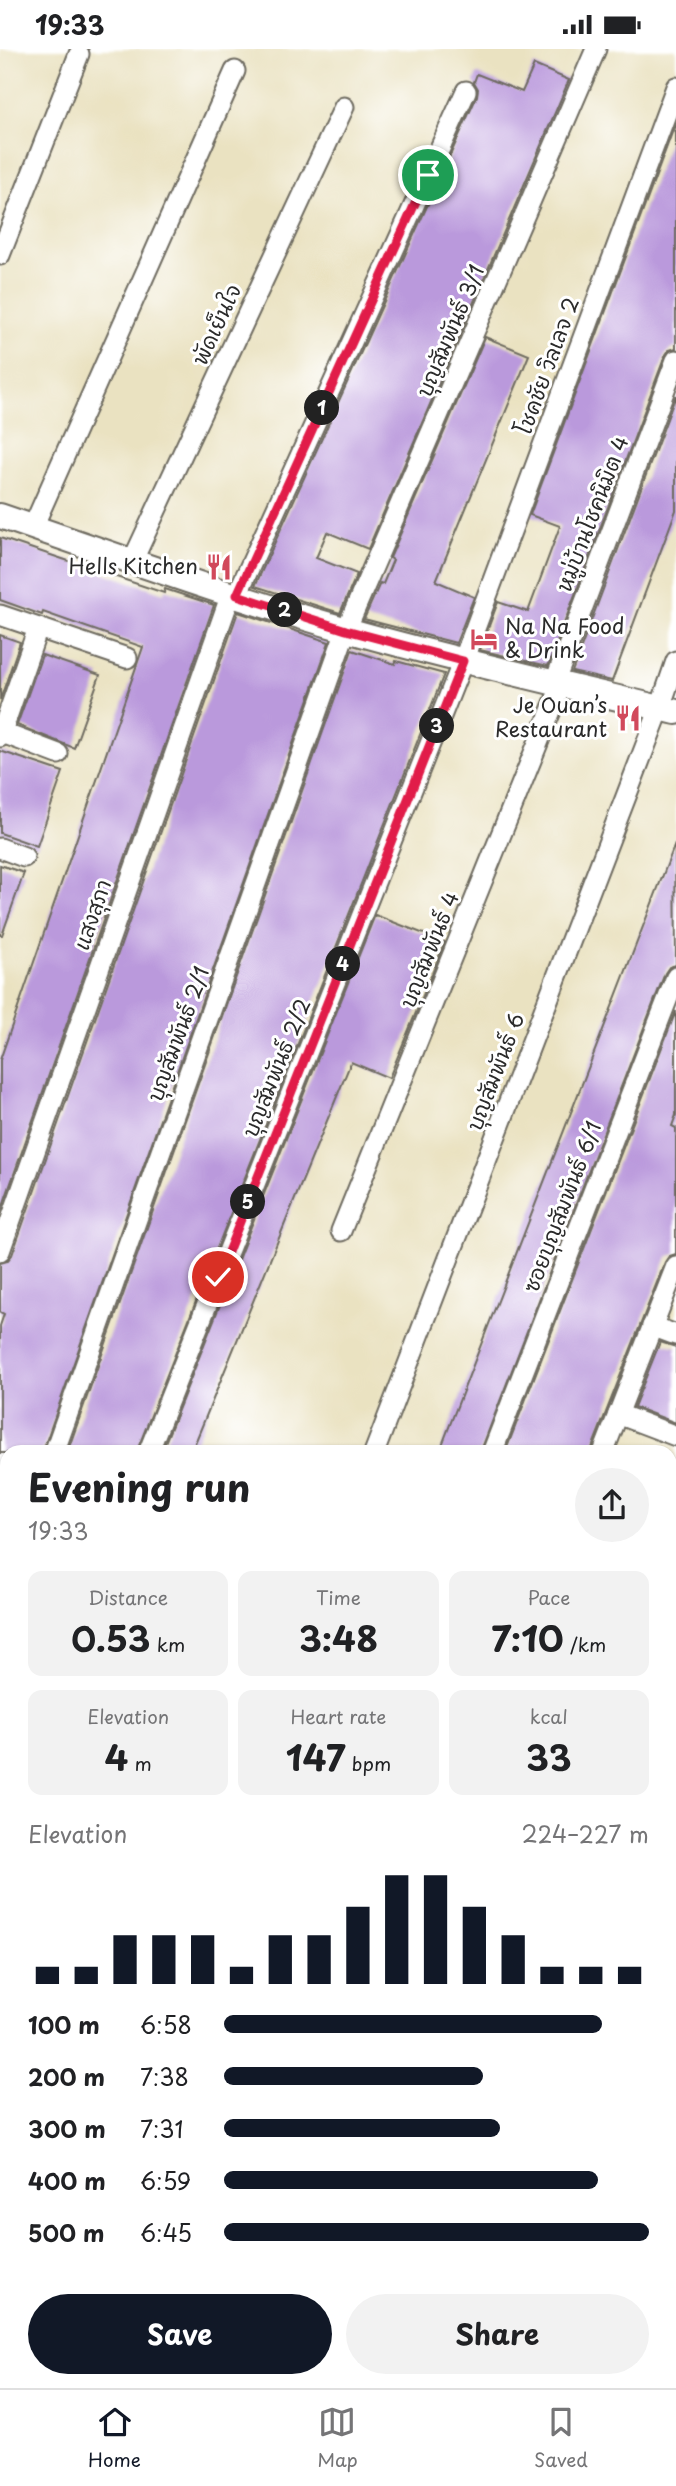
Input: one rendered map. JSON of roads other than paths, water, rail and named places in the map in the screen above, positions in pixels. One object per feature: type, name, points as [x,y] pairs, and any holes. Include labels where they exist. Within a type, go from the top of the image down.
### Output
[{"type":"street","name":"บุญสัมพันธ์ 3/1","points":[[346,630],[596,49]]},
{"type":"street","points":[[0,255],[79,54]]},
{"type":"street","points":[[33,527],[235,71]]},
{"type":"street","name":"โชคชัย วิลเลจ 2","points":[[463,661],[676,87]]},
{"type":"street","name":"แสงสุภา","points":[[0,1251],[234,594],[466,91]]},
{"type":"street","name":"พัดเย็นใจ","points":[[132,562],[344,107]]},
{"type":"street","name":"หมู่บ้านโชคนิมิต 4","points":[[557,685],[676,361]]},
{"type":"street","points":[[0,516],[132,562],[346,630],[557,685],[668,710]]},
{"type":"street","points":[[0,615],[127,658]]},
{"type":"street","points":[[38,628],[1,734],[58,754]]},
{"type":"street","name":"บุญสัมพันธ์ 2/1","points":[[57,1445],[346,630]]},
{"type":"street","name":"บุญสัมพันธ์ 2/2","points":[[151,1445],[463,661]]},
{"type":"street","name":"บุญสัมพันธ์ 6","points":[[377,1445],[668,710],[676,661]]},
{"type":"street","name":"บุญสัมพันธ์ 4","points":[[341,1231],[557,685]]},
{"type":"street","points":[[0,848],[24,857]]},
{"type":"street","name":"ซอยบุญสัมพันธ์ 6/1","points":[[495,1445],[676,977]]},
{"type":"street","points":[[606,1445],[676,1266]]},
{"type":"street","points":[[652,1326],[676,1335]]},
{"type":"street","points":[[618,1415],[676,1436]]},
{"type":"place","name":"Hells Kitchen","points":[[219,567]]},
{"type":"place","name":"Na Na Food & Drink","points":[[484,639]]},
{"type":"place","name":"Je Ouan’s Restaurant","points":[[628,718]]}]
